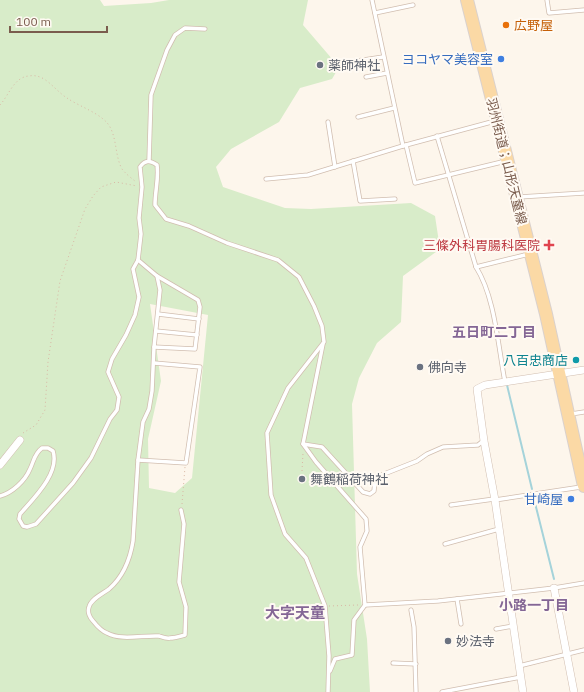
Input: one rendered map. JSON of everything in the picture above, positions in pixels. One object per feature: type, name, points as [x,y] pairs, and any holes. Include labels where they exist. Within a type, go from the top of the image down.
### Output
[{"type":"main road","name":"羽州街道；山形天童線","points":[[467,0],[530,253],[584,486]]},
{"type":"street","points":[[523,692],[477,389],[485,385],[584,370]]},
{"type":"street","points":[[0,465],[22,436]]},
{"type":"street","points":[[554,588],[574,692]]},
{"type":"lane","points":[[372,0],[394,108],[415,183],[507,161]]},
{"type":"lane","points":[[547,0],[549,13],[584,10]]},
{"type":"lane","points":[[375,14],[413,5]]},
{"type":"lane","points":[[149,161],[151,95],[167,50],[175,35],[185,28],[205,29]]},
{"type":"lane","points":[[343,63],[383,56]]},
{"type":"lane","points":[[366,77],[387,72]]},
{"type":"lane","points":[[358,117],[394,108]]},
{"type":"lane","points":[[266,179],[308,175],[404,145],[496,121]]},
{"type":"lane","points":[[328,122],[335,167]]},
{"type":"lane","points":[[437,136],[476,267],[481,275],[492,305],[505,382]]},
{"type":"lane","points":[[0,496],[10,491],[25,478],[30,469],[34,456],[42,448],[48,448],[53,451],[54,463],[48,480],[20,514],[19,519],[23,526],[27,528],[31,526],[51,508],[73,483],[91,458],[110,420],[117,410],[119,398],[108,372],[112,359],[136,315],[139,297],[133,269],[138,260],[141,234],[139,218],[142,187],[140,167],[143,163],[149,161],[157,165],[158,174],[154,205],[166,219],[189,226],[227,243],[278,260],[299,277],[314,306],[322,326],[324,342],[303,444],[316,462],[366,520],[367,531],[360,547],[365,605],[354,620],[352,655],[335,659],[328,674]]},
{"type":"lane","points":[[353,161],[360,201],[395,199]]},
{"type":"lane","points":[[516,197],[584,193]]},
{"type":"lane","points":[[476,267],[530,253]]},
{"type":"lane","points":[[138,260],[157,276],[198,300],[200,307],[195,349],[154,347]]},
{"type":"lane","points":[[157,276],[160,290],[154,347],[152,395],[149,409],[143,422],[138,460],[134,541],[127,567],[119,578],[92,602],[88,608],[88,613],[91,619],[107,634],[119,636],[160,636],[169,639],[185,635],[186,607],[179,582],[184,524],[181,510]]},
{"type":"lane","points":[[158,314],[199,319]]},
{"type":"lane","points":[[156,331],[197,335]]},
{"type":"lane","points":[[324,342],[288,388],[267,434],[271,495],[285,534],[306,558],[325,606],[329,656],[328,692]]},
{"type":"lane","points":[[138,460],[186,463],[200,366],[154,363]]},
{"type":"lane","points":[[568,414],[584,412]]},
{"type":"lane","points":[[303,444],[322,447],[363,492],[370,494],[374,491],[375,480],[379,476],[417,461],[427,454],[443,447],[478,445],[484,441]]},
{"type":"lane","points":[[452,505],[584,486]]},
{"type":"lane","points":[[444,544],[499,529]]},
{"type":"lane","points":[[365,605],[438,601],[554,588],[584,583]]},
{"type":"lane","points":[[457,599],[461,624]]},
{"type":"lane","points":[[411,610],[414,627],[416,692]]},
{"type":"lane","points":[[496,629],[513,626]]},
{"type":"lane","points":[[519,666],[584,650]]},
{"type":"lane","points":[[393,663],[416,664]]},
{"type":"lane","points":[[442,692],[521,677]]},
{"type":"path","points":[[0,105],[18,79],[28,76],[37,76],[44,79],[68,99],[95,114],[110,125],[114,135],[122,169],[142,187]]},
{"type":"path","points":[[22,436],[36,425],[45,410],[48,362],[60,281],[85,209],[93,196],[102,187],[116,182],[142,187]]},
{"type":"path","points":[[302,471],[303,444]]},
{"type":"path","points":[[181,510],[186,463]]},
{"type":"path","points":[[313,608],[325,606],[365,605]]},
{"type":"green space","points":[[0,0],[100,0],[104,6],[151,3],[169,0],[308,0],[303,25],[339,67],[332,79],[300,88],[279,122],[231,149],[216,167],[223,187],[285,208],[311,209],[411,203],[435,216],[440,249],[403,276],[401,322],[377,343],[359,378],[352,404],[357,574],[367,639],[370,692],[0,692]],"holes":[[[150,304],[208,315],[192,478],[175,493],[149,488],[148,439],[161,381]]]},
{"type":"waterway","points":[[507,385],[532,489]]},
{"type":"waterway","points":[[534,499],[554,579]]},
{"type":"place","name":"広野屋","points":[[506,25]]},
{"type":"place","name":"ヨコヤマ美容室","points":[[501,59]]},
{"type":"place","name":"薬師神社","points":[[320,65]]},
{"type":"place","name":"三條外科胃腸科医院","points":[[549,245]]},
{"type":"place","name":"八百忠商店","points":[[576,360]]},
{"type":"place","name":"佛向寺","points":[[420,367]]},
{"type":"place","name":"舞鶴稲荷神社","points":[[302,479]]},
{"type":"place","name":"甘崎屋","points":[[571,499]]},
{"type":"place","name":"妙法寺","points":[[448,641]]},
{"type":"district","name":"五日町二丁目","points":[[494,332]]},
{"type":"district","name":"小路一丁目","points":[[534,605]]},
{"type":"district","name":"大字天童","points":[[295,613]]}]
